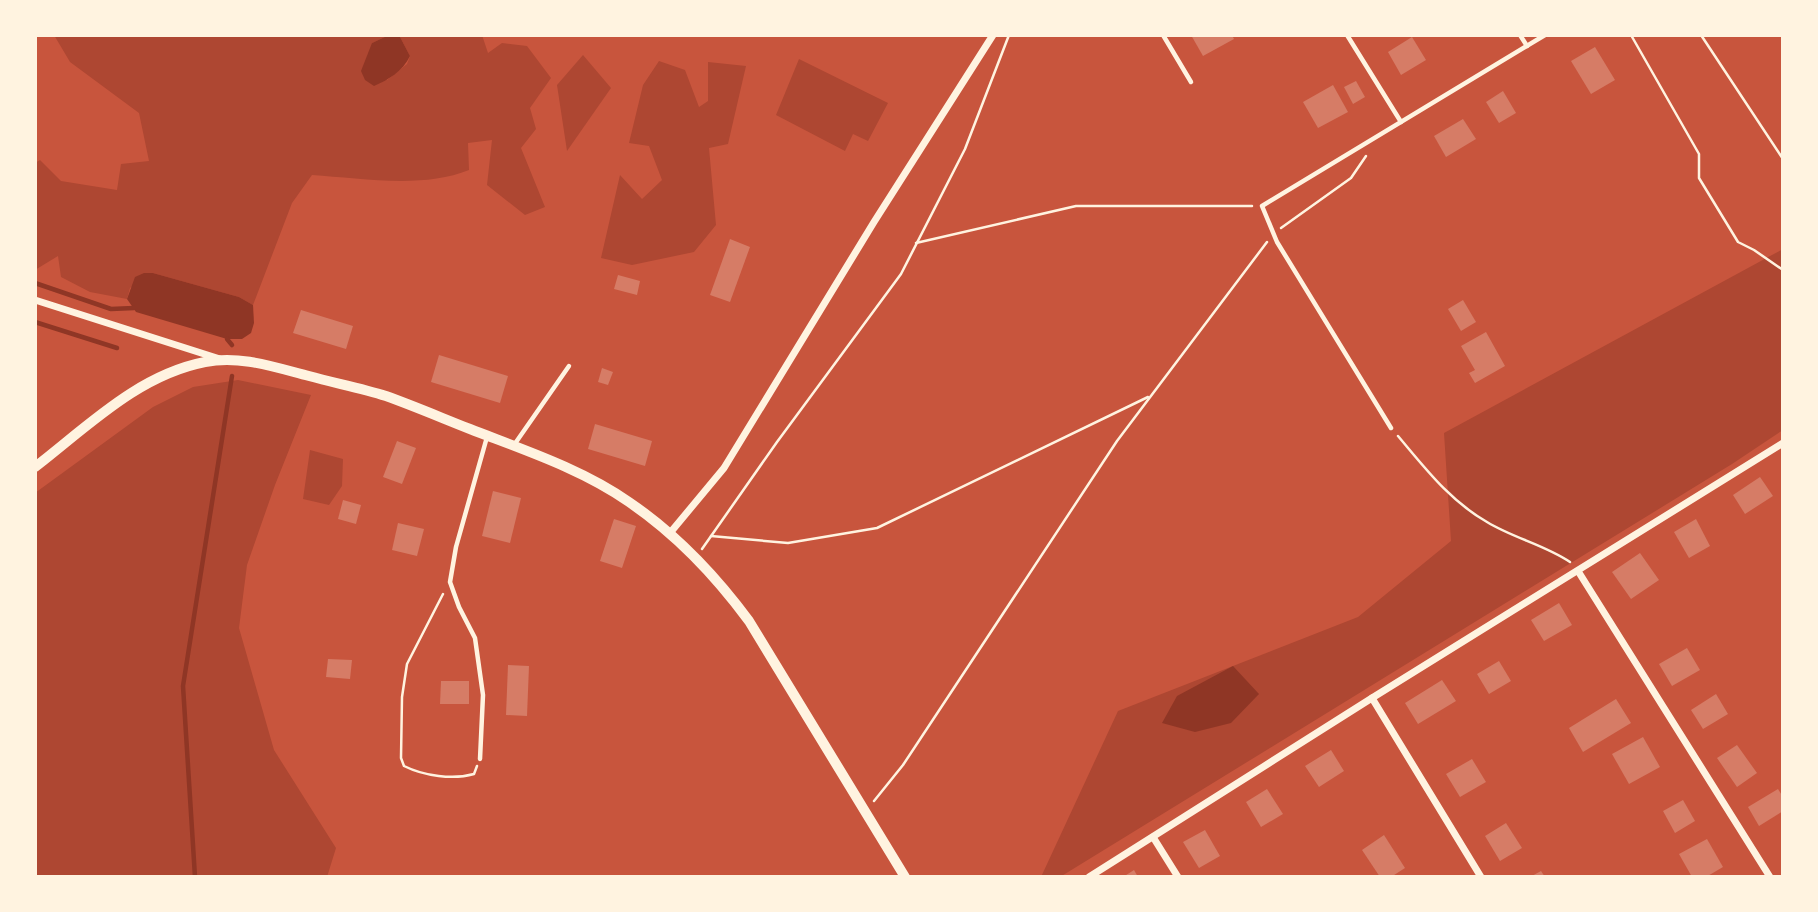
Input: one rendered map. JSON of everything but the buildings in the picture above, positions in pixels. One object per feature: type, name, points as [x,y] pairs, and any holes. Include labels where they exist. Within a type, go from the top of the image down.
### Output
[{"type":"street","points":[[670,533],[724,468],[874,222],[993,35]]},
{"type":"street","points":[[35,300],[224,360],[265,364],[385,396],[514,446],[626,499],[670,533],[696,558],[749,621],[905,877]]},
{"type":"street","points":[[35,467],[147,382],[184,367],[224,360]]},
{"type":"street","points":[[1089,877],[1578,571],[1782,448]]},
{"type":"street","points":[[1578,571],[1770,877]]},
{"type":"street","points":[[1373,698],[1482,877]]},
{"type":"street","points":[[1153,837],[1178,877]]},
{"type":"lane","points":[[1163,35],[1191,82]]},
{"type":"lane","points":[[1347,35],[1401,122]]},
{"type":"lane","points":[[1520,35],[1527,46]]},
{"type":"lane","points":[[1391,428],[1273,233],[1262,206],[1545,35]]},
{"type":"lane","points":[[514,446],[569,366]]},
{"type":"lane","points":[[480,759],[483,695],[475,638],[450,582],[456,547],[488,436]]},
{"type":"path","points":[[696,558],[777,442],[901,274],[965,149],[1009,35]]},
{"type":"path","points":[[1631,35],[1699,154],[1699,178],[1738,242],[1783,270]]},
{"type":"path","points":[[1701,35],[1783,159]]},
{"type":"path","points":[[865,811],[904,765],[1117,441],[1273,233],[1351,177],[1366,156]]},
{"type":"path","points":[[916,243],[1076,206],[1262,206]]},
{"type":"path","points":[[711,536],[788,543],[877,528],[1151,396]]},
{"type":"path","points":[[1391,428],[1443,489],[1463,505],[1487,522],[1563,557],[1578,571]]},
{"type":"path","points":[[450,582],[407,664],[402,697],[401,758],[404,766],[412,770],[456,778],[474,774],[480,759]]},
{"type":"shaded area","points":[[54,35],[389,35],[372,43],[387,80],[407,64],[410,56],[399,35],[482,35],[488,53],[502,43],[527,46],[551,78],[530,108],[536,129],[521,148],[545,207],[525,215],[487,185],[492,140],[468,143],[469,170],[451,176],[391,181],[312,175],[292,203],[253,305],[239,297],[153,273],[130,288],[127,299],[90,292],[61,277],[58,256],[35,270],[35,163],[40,160],[61,181],[117,190],[121,164],[149,161],[139,113],[70,62]]},
{"type":"shaded area","points":[[389,35],[399,35],[410,56],[395,74],[374,86],[365,80],[361,71],[372,43]]},
{"type":"shaded area","points":[[583,55],[611,88],[567,151],[557,85]]},
{"type":"shaded area","points":[[799,59],[888,103],[868,141],[853,134],[845,151],[776,115]]},
{"type":"shaded area","points":[[659,61],[685,70],[699,107],[708,101],[708,62],[746,66],[728,144],[709,148],[716,225],[694,252],[632,265],[601,258],[620,175],[642,199],[662,180],[649,146],[629,143],[643,85]]},
{"type":"shaded area","points":[[1783,249],[1783,430],[1060,877],[1041,877],[1118,711],[1358,617],[1451,541],[1444,433]]},
{"type":"shaded area","points":[[153,273],[239,297],[253,305],[254,323],[251,333],[242,339],[227,339],[136,312],[127,299],[135,277]]},
{"type":"shaded area","points":[[238,380],[311,395],[247,565],[239,628],[274,750],[336,848],[327,877],[35,877],[35,493],[153,407],[193,387]]},
{"type":"shaded area","points":[[310,450],[343,459],[342,486],[329,505],[303,499]]},
{"type":"shaded area","points":[[1233,666],[1259,694],[1231,723],[1195,732],[1162,723],[1177,696]]},
{"type":"waterway","points":[[35,283],[111,309],[134,308]]},
{"type":"waterway","points":[[35,322],[117,348]]},
{"type":"waterway","points":[[227,339],[232,345]]},
{"type":"waterway","points":[[195,877],[183,686],[232,376]]}]
